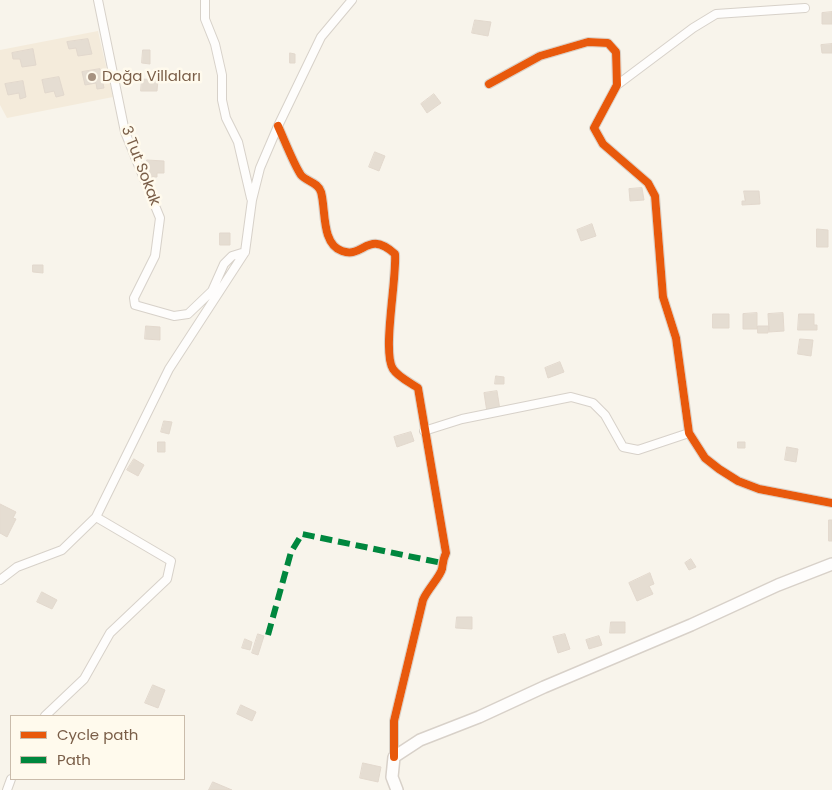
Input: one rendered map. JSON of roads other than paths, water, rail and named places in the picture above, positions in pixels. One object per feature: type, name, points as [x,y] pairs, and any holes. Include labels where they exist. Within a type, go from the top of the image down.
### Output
[{"type":"street","name":"3 Tut Sokak","points":[[98,0],[125,132],[160,218],[156,256],[134,298],[135,305],[174,316],[188,314],[212,291],[224,264],[232,256],[245,252]]},
{"type":"street","points":[[205,0],[205,19],[215,44],[222,76],[222,100],[226,118],[238,142],[252,200]]},
{"type":"street","points":[[0,580],[17,567],[62,550],[96,517],[169,369],[245,252],[252,200],[260,168],[321,37],[352,0]]},
{"type":"street","points":[[805,8],[716,14],[693,28],[617,85],[594,128],[603,144],[648,183],[655,196],[663,297],[676,338],[689,433],[705,458],[718,469],[738,481],[759,490],[832,503]]},
{"type":"street","points":[[490,84],[540,56],[588,42],[608,43],[616,52],[617,85]]},
{"type":"street","points":[[278,126],[302,176],[318,186],[321,191],[326,226],[331,244],[342,252],[354,252],[369,244],[378,243],[394,254],[396,268],[391,310],[390,360],[394,371],[418,388],[446,553],[442,563],[442,570],[423,600],[394,721],[392,777],[397,790]]},
{"type":"street","points":[[424,431],[462,419],[571,398],[593,403],[605,415],[624,447],[638,450],[689,433]]},
{"type":"street","points":[[46,715],[84,679],[110,633],[167,579],[171,561],[96,517]]},
{"type":"street","points":[[394,757],[420,740],[479,717],[778,585],[832,564]]},
{"type":"place","name":"Doğa Villaları","points":[[92,77]]}]
